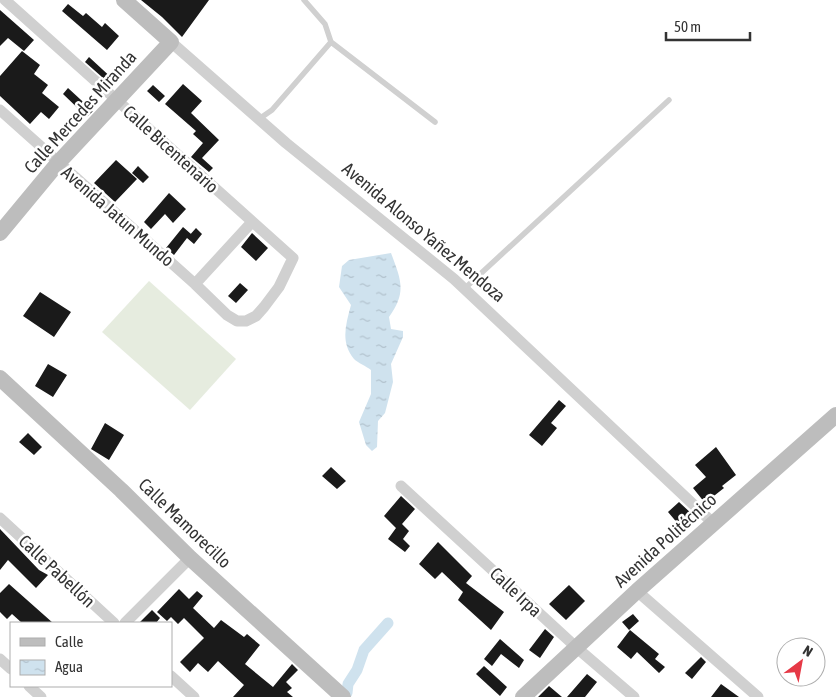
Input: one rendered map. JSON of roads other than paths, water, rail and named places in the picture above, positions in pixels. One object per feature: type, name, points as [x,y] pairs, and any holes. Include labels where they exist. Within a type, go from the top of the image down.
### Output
[{"type":"street","name":"Calle Bicentenario","points":[[4,0],[293,258],[279,287],[256,316],[246,321],[236,321]]},
{"type":"street","name":"Avenida Alonso Yañez Mendoza","points":[[124,0],[286,143],[423,253],[464,289],[712,523]]},
{"type":"street","name":"Calle Mercedes Miranda","points":[[0,233],[58,163],[171,42]]},
{"type":"street","name":"Avenida Jatun Mundo","points":[[0,110],[236,321]]},
{"type":"street","points":[[195,284],[252,222]]},
{"type":"street","name":"Calle Mamorecillo","points":[[0,378],[121,490],[190,558],[343,697]]},
{"type":"street","name":"Avenida Politécnico","points":[[523,697],[712,523],[836,415]]},
{"type":"street","name":"Calle Irpa","points":[[400,486],[576,648],[634,697]]},
{"type":"street","name":"Calle Pabellón","points":[[0,518],[113,622]]},
{"type":"street","points":[[126,622],[190,558]]},
{"type":"street","points":[[637,591],[758,697]]},
{"type":"street","points":[[0,658],[10,668]]},
{"type":"street","points":[[172,677],[191,696]]},
{"type":"street","points":[[30,687],[41,697]]},
{"type":"lane","points":[[304,0],[325,24],[330,42],[435,122]]},
{"type":"lane","points":[[259,120],[272,110],[330,42]]},
{"type":"lane","points":[[464,289],[669,100]]},
{"type":"water","points":[[391,253],[400,279],[400,293],[395,308],[389,317],[391,329],[403,331],[403,337],[391,364],[393,382],[385,413],[378,421],[377,447],[372,451],[366,445],[359,422],[371,394],[371,370],[354,359],[347,346],[345,333],[351,305],[339,287],[342,266],[349,260]]},
{"type":"waterway","points":[[347,693],[348,684],[357,670],[364,650],[388,623]]}]
